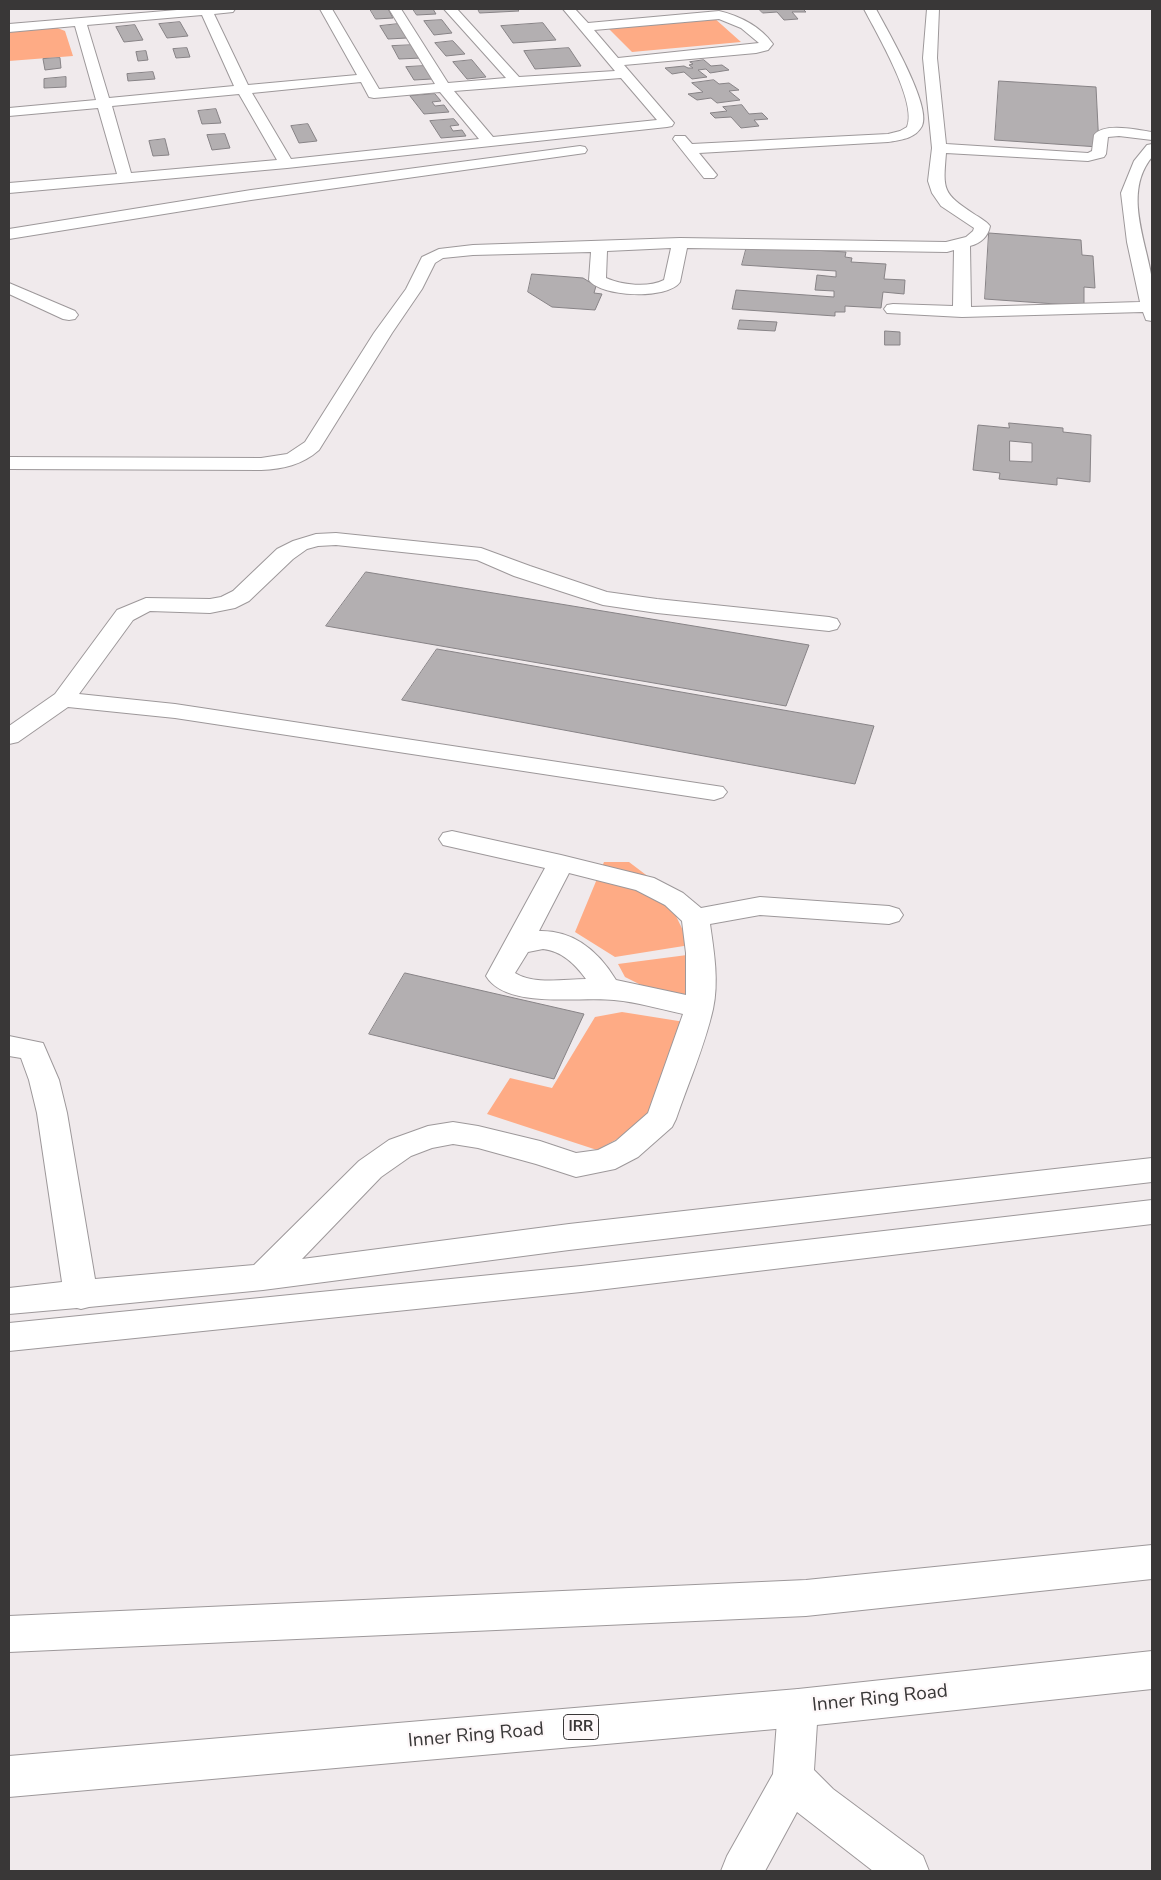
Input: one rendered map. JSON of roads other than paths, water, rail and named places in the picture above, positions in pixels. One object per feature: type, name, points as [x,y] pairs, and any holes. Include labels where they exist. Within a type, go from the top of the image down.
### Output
[{"type":"main road","points":[[9,28],[229,9]]},
{"type":"main road","points":[[326,9],[374,94],[516,81],[620,68],[756,49],[767,44],[749,28],[729,17],[719,15],[584,27]]},
{"type":"main road","points":[[395,9],[444,88],[489,142]]},
{"type":"main road","points":[[450,9],[516,81]]},
{"type":"main road","points":[[569,9],[709,175]]},
{"type":"main road","points":[[689,149],[888,138],[901,136],[911,131],[916,121],[909,87],[870,9]]},
{"type":"main road","points":[[9,463],[260,464],[291,462],[302,456],[312,446],[383,333],[414,289],[428,260],[445,253],[473,250],[680,243],[908,248],[947,247],[972,240],[981,233],[982,226],[946,203],[936,181],[939,148],[930,58],[933,9]]},
{"type":"main road","points":[[206,11],[243,90],[286,164]]},
{"type":"main road","points":[[80,22],[125,177]]},
{"type":"main road","points":[[9,112],[366,78]]},
{"type":"main road","points":[[9,188],[286,164],[667,123]]},
{"type":"main road","points":[[939,148],[1088,157],[1099,154],[1101,135],[1103,133],[1114,132],[1152,136]]},
{"type":"main road","points":[[662,139],[678,137]]},
{"type":"main road","points":[[9,234],[251,195],[597,148]]},
{"type":"main road","points":[[893,309],[962,312],[1152,310],[1135,242],[1129,193],[1141,161],[1152,148]]},
{"type":"main road","points":[[599,247],[597,280],[615,287],[658,288],[668,286],[672,282],[680,243]]},
{"type":"main road","points":[[962,244],[962,312]]},
{"type":"main road","points":[[9,288],[69,315]]},
{"type":"main road","points":[[9,737],[63,699],[125,615],[146,605],[210,606],[227,603],[249,590],[286,554],[300,545],[316,540],[336,540],[481,554],[522,571],[603,598],[657,606],[829,624]]},
{"type":"main road","points":[[63,699],[175,712],[714,792]]},
{"type":"main road","points":[[263,1277],[370,1169],[400,1148],[428,1137],[453,1133],[478,1137],[540,1153],[576,1165],[604,1161],[627,1149],[661,1119],[699,1008],[701,986],[700,953],[694,918],[674,899],[645,884],[452,839]]},
{"type":"main road","points":[[561,863],[519,944],[507,961],[500,976],[508,983],[527,988],[606,989],[699,1008]]},
{"type":"main road","points":[[694,918],[760,906],[890,915]]},
{"type":"main road","points":[[519,944],[544,940],[569,947],[599,973],[606,989]]},
{"type":"main road","points":[[9,1046],[33,1050],[44,1080],[52,1113],[81,1296]]},
{"type":"main road","points":[[9,1301],[81,1296],[263,1277],[569,1237],[1152,1170]]},
{"type":"main road","points":[[9,1338],[375,1302],[908,1243],[1152,1212]]},
{"type":"main road","points":[[9,1634],[806,1598],[1152,1562]]},
{"type":"main road","name":"Inner Ring Road","points":[[9,1777],[798,1708],[1152,1670]]},
{"type":"main road","points":[[742,1871],[793,1778],[798,1708]]},
{"type":"main road","points":[[793,1778],[818,1804],[908,1871]]}]
